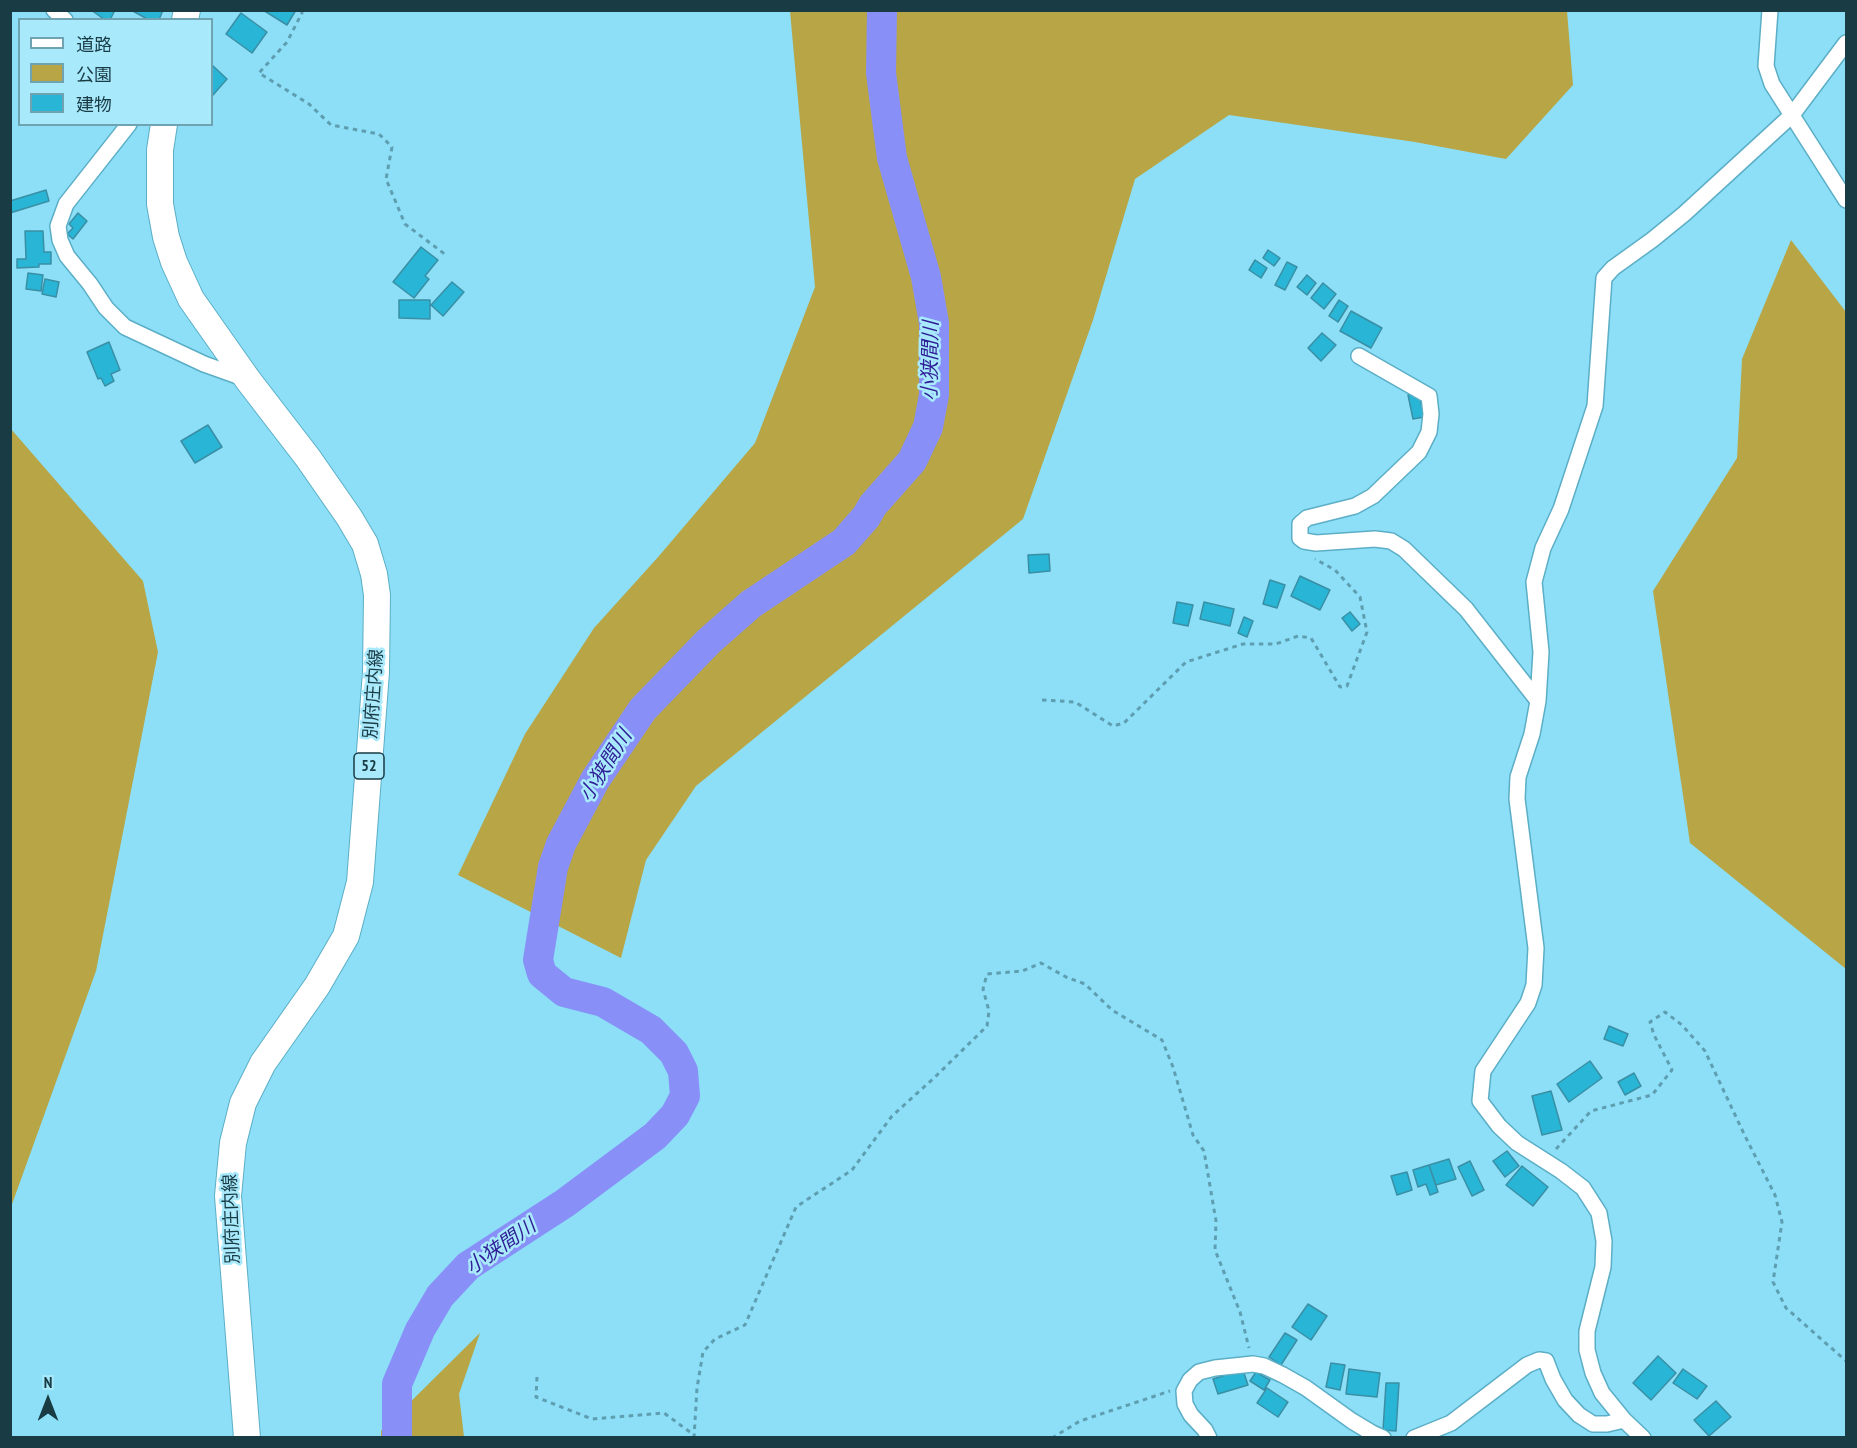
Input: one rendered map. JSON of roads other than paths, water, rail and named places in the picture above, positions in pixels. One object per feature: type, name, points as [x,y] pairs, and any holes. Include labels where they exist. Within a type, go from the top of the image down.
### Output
[{"type":"main road","name":"別府庄内線","points":[[164,126],[160,150],[160,204],[166,237],[174,262],[191,299],[248,380],[308,458],[365,544],[374,574],[378,615],[376,672],[360,882],[346,936],[316,986],[263,1063],[243,1103],[233,1143],[228,1196],[247,1437]]},
{"type":"street","points":[[1770,10],[1767,66],[1772,84],[1846,200]]},
{"type":"street","points":[[1643,1437],[1624,1420],[1602,1393],[1593,1373],[1587,1350],[1587,1331],[1603,1267],[1604,1241],[1599,1213],[1583,1188],[1517,1143],[1499,1126],[1480,1101],[1483,1071],[1528,1003],[1534,985],[1536,948],[1517,799],[1518,777],[1532,734],[1538,701],[1541,652],[1534,582],[1543,548],[1561,509],[1595,406],[1604,278],[1613,268],[1684,214],[1792,116],[1846,43]]},
{"type":"street","points":[[127,126],[66,204],[58,226],[60,240],[67,256],[106,308],[124,327],[204,364],[248,380]]},
{"type":"street","points":[[1359,356],[1429,396],[1431,414],[1429,432],[1419,452],[1374,496],[1354,506],[1314,516],[1300,524],[1300,538],[1316,543],[1375,539],[1391,541],[1404,549],[1466,609],[1538,701]]},
{"type":"street","points":[[1414,1437],[1451,1423],[1527,1365],[1539,1360],[1546,1361],[1565,1400],[1579,1415],[1593,1424],[1624,1420]]},
{"type":"street","points":[[1209,1437],[1185,1404],[1184,1391],[1190,1380],[1199,1372],[1253,1364],[1264,1366],[1299,1383],[1353,1421],[1383,1437]]},
{"type":"waterway","name":"小狭間川","points":[[397,1438],[397,1384],[420,1330],[440,1296],[468,1266],[565,1203],[655,1136],[675,1115],[685,1096],[683,1071],[674,1053],[651,1030],[603,1002],[564,992],[542,974],[538,960],[553,867],[561,844],[595,780],[643,709],[709,641],[751,604],[844,542],[912,461],[928,427],[934,395],[934,323],[926,277],[892,158],[881,73],[882,10]]}]
